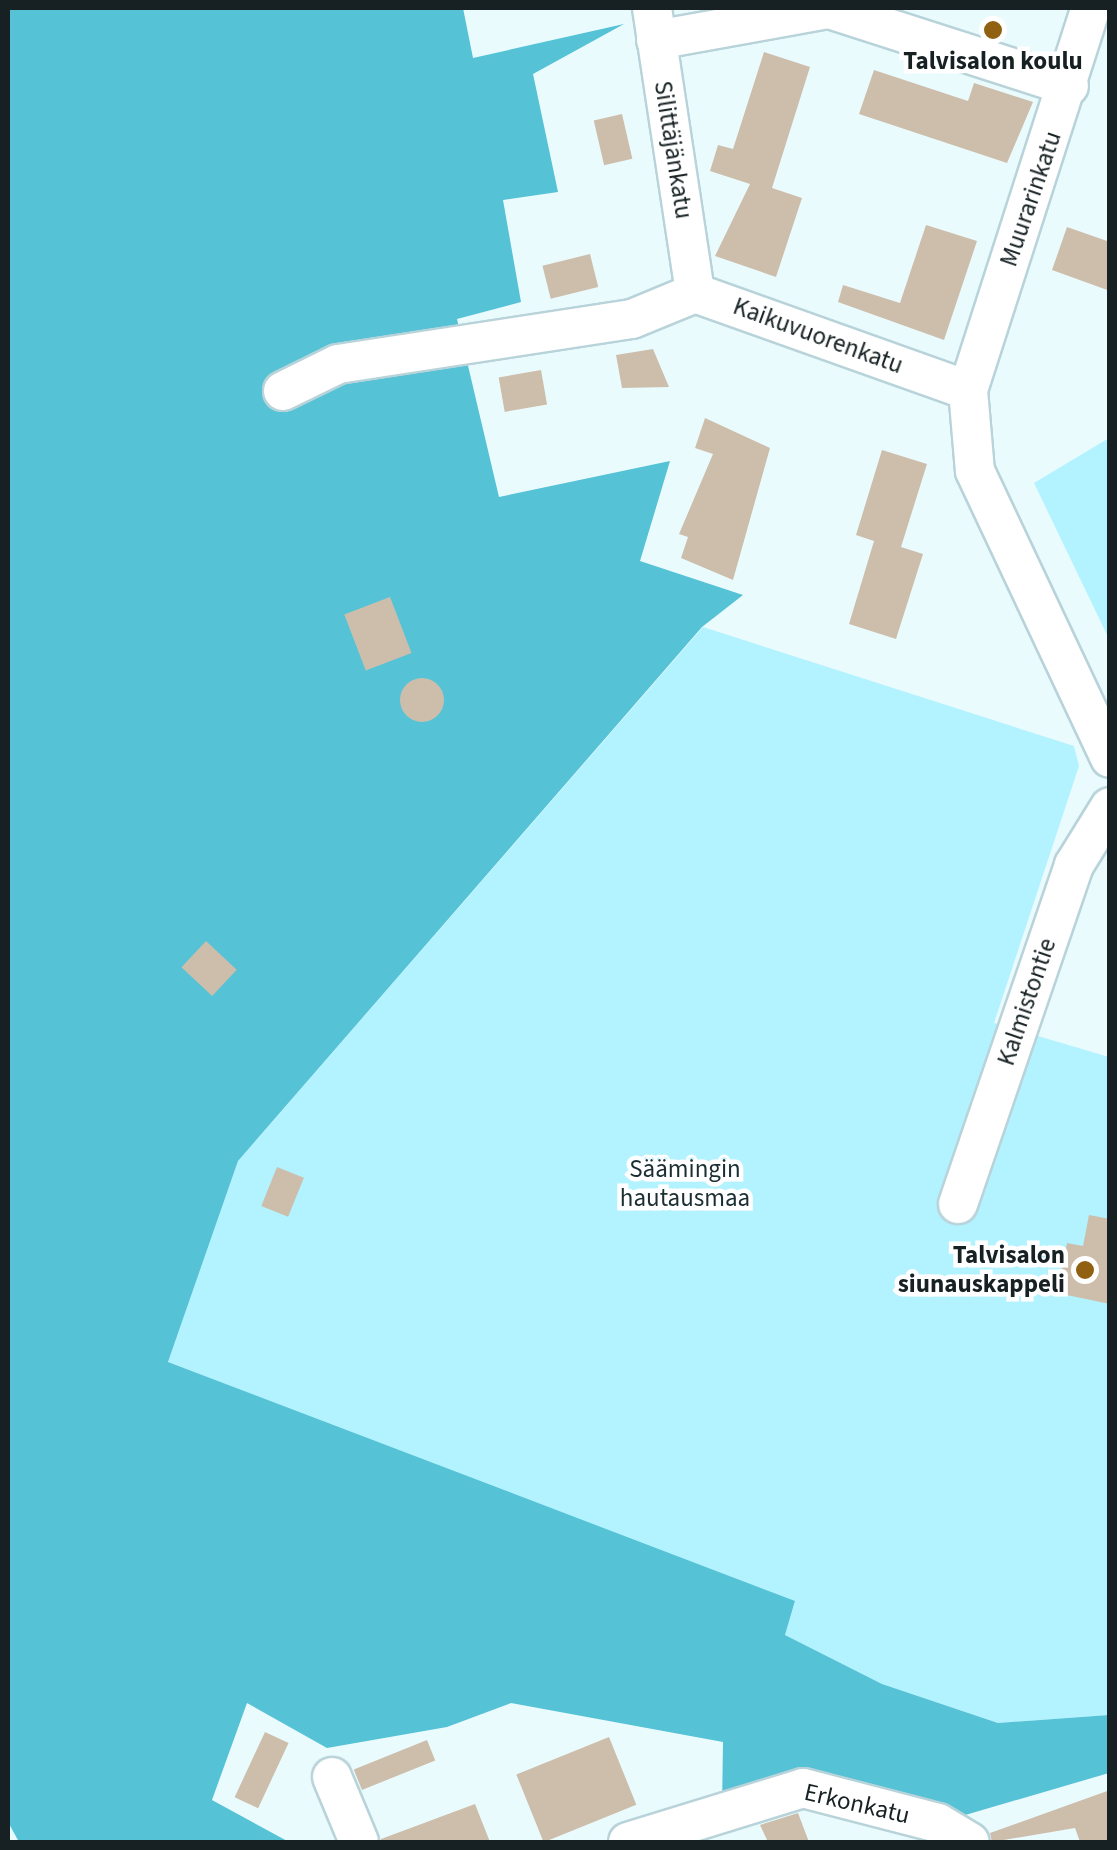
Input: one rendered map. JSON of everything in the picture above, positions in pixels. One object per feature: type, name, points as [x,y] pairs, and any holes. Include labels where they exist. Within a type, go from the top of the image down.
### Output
[{"type":"street","name":"Muurarinkatu","points":[[968,390],[1091,8]]},
{"type":"street","points":[[654,24],[829,9],[1069,86]]},
{"type":"street","name":"Silittäjänkatu","points":[[654,24],[695,292]]},
{"type":"street","points":[[283,391],[338,364],[632,320],[695,292]]},
{"type":"street","name":"Kaikuvuorenkatu","points":[[695,292],[968,390]]},
{"type":"street","points":[[968,390],[975,471],[1110,758]]},
{"type":"street","name":"Kalmistontie","points":[[958,1204],[1074,866],[1110,807]]},
{"type":"street","points":[[332,1777],[359,1842]]},
{"type":"street","name":"Erkonkatu","points":[[628,1842],[803,1788],[938,1823],[970,1842]]},
{"type":"green space","points":[[1109,438],[1109,639],[1034,483]]},
{"type":"green space","name":"Säämingin hautausmaa","points":[[703,627],[1074,746],[1079,766],[994,1023],[1109,1057],[1109,1715],[998,1723],[882,1684],[785,1635],[795,1602],[168,1362],[238,1161]]},
{"type":"shaded area","points":[[8,8],[463,8],[473,58],[624,24],[533,74],[558,192],[503,200],[521,302],[457,319],[499,497],[670,461],[640,561],[743,595],[702,627],[238,1161],[168,1362],[795,1601],[785,1635],[882,1684],[998,1723],[1109,1715],[1109,1773],[938,1823],[803,1788],[722,1809],[723,1742],[511,1703],[447,1727],[327,1748],[247,1703],[212,1800],[289,1842],[19,1842],[8,1822]]},
{"type":"building","points":[[764,52],[810,67],[772,188],[802,198],[776,277],[715,256],[750,184],[710,171],[718,145],[733,149]]},
{"type":"building","points":[[874,70],[968,101],[974,83],[1033,102],[1007,163],[859,114]]},
{"type":"building","points":[[622,114],[632,159],[604,165],[594,121]]},
{"type":"building","points":[[926,225],[977,241],[944,340],[838,302],[843,285],[900,303]]},
{"type":"building","points":[[1067,227],[1110,242],[1110,291],[1052,270]]},
{"type":"building","points":[[590,254],[598,287],[551,299],[542,266]]},
{"type":"building","points":[[653,349],[669,387],[622,388],[616,355]]},
{"type":"building","points":[[541,370],[547,404],[505,412],[499,377]]},
{"type":"building","points":[[705,418],[770,448],[733,580],[681,558],[688,537],[679,534],[713,454],[695,448]]},
{"type":"building","points":[[882,450],[927,464],[901,547],[923,554],[896,639],[849,624],[874,541],[856,535]]},
{"type":"building","points":[[390,597],[412,653],[366,671],[344,615]]},
{"type":"building","points":[[422,678],[437,685],[444,700],[437,715],[422,722],[407,715],[400,700],[407,685]]},
{"type":"building","points":[[206,941],[237,970],[212,996],[181,967]]},
{"type":"building","points":[[277,1167],[304,1178],[288,1217],[261,1206]]},
{"type":"building","name":"Talvisalon siunauskappeli","points":[[1089,1215],[1110,1219],[1110,1304],[1057,1293],[1067,1243],[1083,1246]]},
{"type":"building","points":[[265,1732],[289,1743],[258,1808],[235,1797]]},
{"type":"building","points":[[609,1737],[636,1805],[544,1842],[516,1774]]},
{"type":"building","points":[[427,1740],[435,1760],[362,1790],[354,1770]]},
{"type":"building","points":[[1110,1790],[1110,1842],[1080,1842],[1075,1828],[992,1842],[990,1833]]},
{"type":"building","points":[[475,1804],[490,1842],[381,1842],[381,1839]]},
{"type":"building","points":[[798,1813],[809,1842],[768,1842],[760,1825]]},
{"type":"place","name":"Talvisalon koulu","points":[[993,30]]},
{"type":"place","name":"Talvisalon siunauskappeli","points":[[1085,1270]]}]
